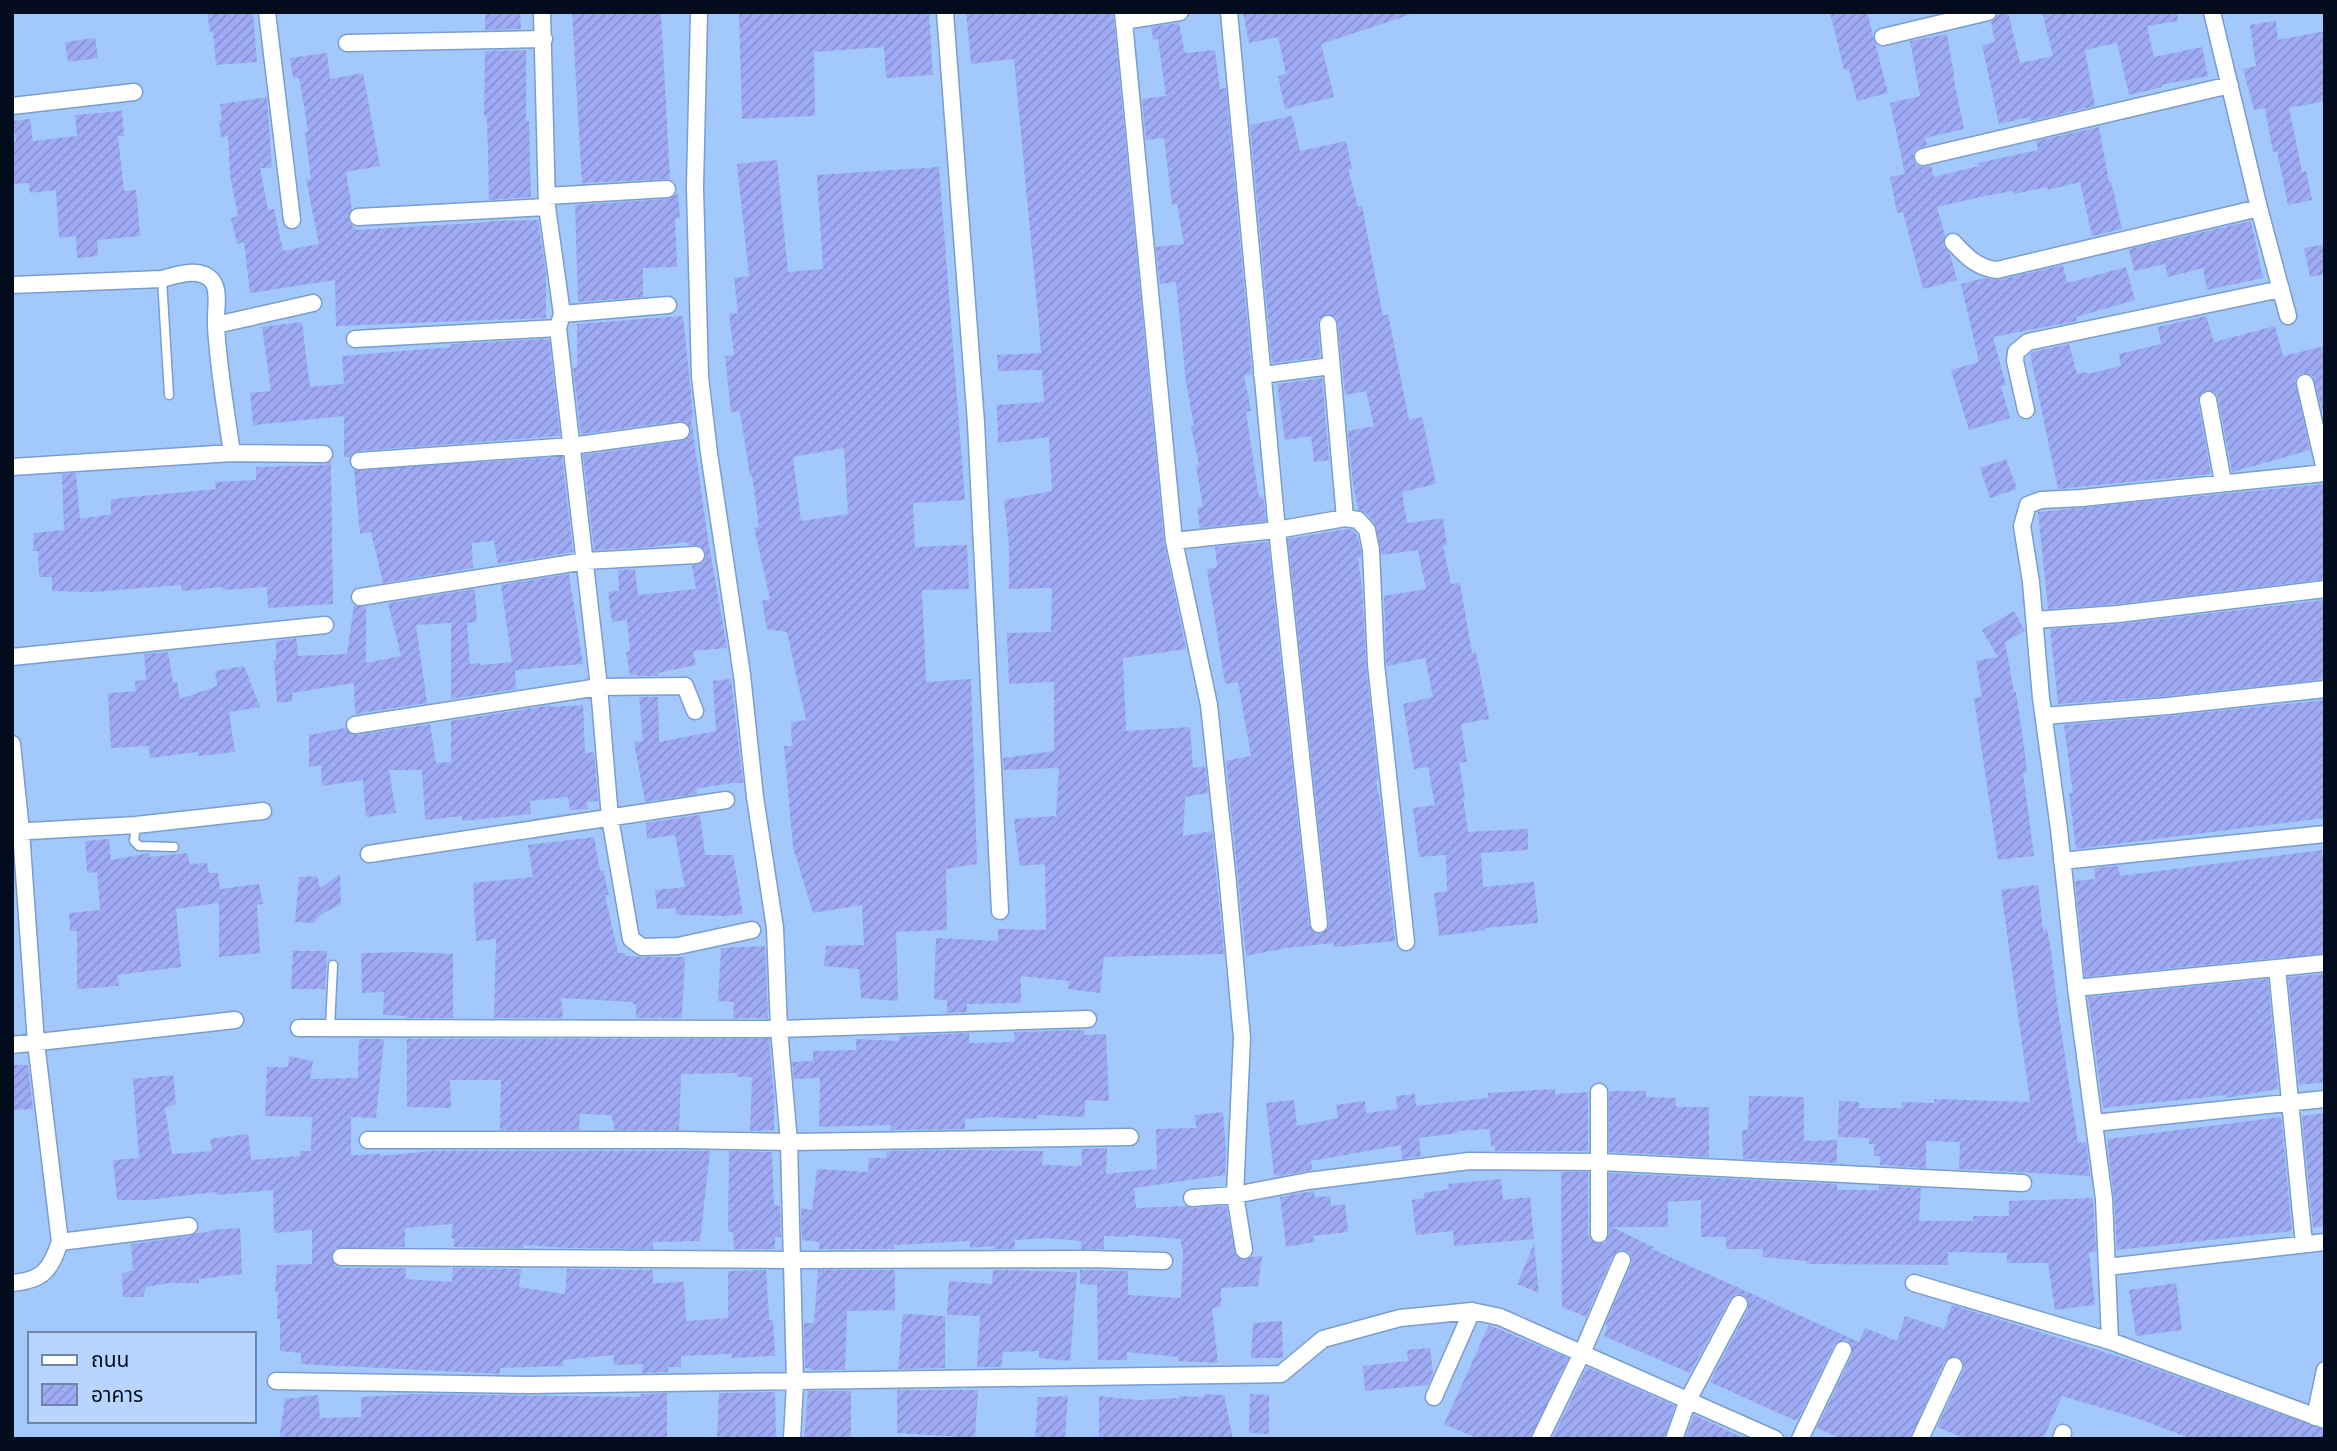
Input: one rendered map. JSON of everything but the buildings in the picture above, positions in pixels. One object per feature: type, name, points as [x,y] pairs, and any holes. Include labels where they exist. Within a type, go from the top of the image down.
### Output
[{"type":"street","points":[[267,12],[292,220]]},
{"type":"street","points":[[542,12],[547,202],[571,446],[599,687],[610,818],[631,939],[642,947],[678,946],[752,930]]},
{"type":"street","points":[[699,12],[695,187],[700,377],[742,675],[755,797],[775,928],[779,1029],[789,1142],[795,1382],[792,1439]]},
{"type":"street","points":[[945,12],[976,423],[1000,911]]},
{"type":"street","points":[[1181,12],[1123,16],[1174,541],[1209,705],[1227,873],[1242,1038],[1235,1195],[1244,1250]]},
{"type":"street","points":[[1230,12],[1277,530],[1319,924]]},
{"type":"street","points":[[1883,37],[1988,12]]},
{"type":"street","points":[[2213,12],[2259,208],[2288,316]]},
{"type":"street","points":[[347,43],[544,38]]},
{"type":"street","points":[[1923,158],[2230,85]]},
{"type":"street","points":[[12,106],[134,92]]},
{"type":"street","points":[[358,216],[547,202],[667,189]]},
{"type":"street","points":[[1953,242],[1977,265],[1997,270],[2259,208]]},
{"type":"street","points":[[12,285],[162,279],[185,272],[201,274],[212,282],[216,295],[216,325],[232,453]]},
{"type":"street","points":[[2026,410],[2015,361],[2016,352],[2028,342],[2281,289]]},
{"type":"street","points":[[216,325],[313,303]]},
{"type":"street","points":[[355,339],[560,321],[668,305]]},
{"type":"street","points":[[1328,324],[1345,518]]},
{"type":"street","points":[[1262,375],[1331,366]]},
{"type":"street","points":[[2110,1341],[2105,1199],[2076,988],[2022,526],[2028,505],[2041,500],[2325,472],[2305,383]]},
{"type":"street","points":[[2208,400],[2223,482]]},
{"type":"street","points":[[359,461],[571,446],[681,431]]},
{"type":"street","points":[[12,467],[232,453],[324,454]]},
{"type":"street","points":[[1174,541],[1277,530],[1345,518],[1358,520],[1367,530],[1371,550],[1376,664],[1406,942]]},
{"type":"street","points":[[360,597],[585,561],[696,555]]},
{"type":"street","points":[[2035,620],[2118,614],[2325,590]]},
{"type":"street","points":[[12,657],[325,625]]},
{"type":"street","points":[[355,725],[599,687],[685,686],[701,681]]},
{"type":"street","points":[[685,686],[695,711]]},
{"type":"street","points":[[2044,716],[2168,706],[2325,688]]},
{"type":"street","points":[[12,744],[36,1043],[60,1242],[54,1259],[41,1276],[12,1283]]},
{"type":"street","points":[[369,854],[726,800]]},
{"type":"street","points":[[17,831],[136,825],[263,811]]},
{"type":"street","points":[[2062,861],[2325,834]]},
{"type":"street","points":[[2076,988],[2325,963]]},
{"type":"street","points":[[2277,968],[2304,1244]]},
{"type":"street","points":[[299,1028],[779,1029],[1088,1019]]},
{"type":"street","points":[[12,1045],[236,1020]]},
{"type":"street","points":[[1599,1092],[1599,1234]]},
{"type":"street","points":[[2094,1124],[2325,1099]]},
{"type":"street","points":[[368,1140],[789,1142],[1130,1137]]},
{"type":"street","points":[[1192,1198],[1235,1195],[1334,1178],[1469,1161],[1601,1162],[2023,1183]]},
{"type":"street","points":[[60,1242],[189,1226]]},
{"type":"street","points":[[2107,1267],[2325,1242]]},
{"type":"street","points":[[341,1257],[1164,1261]]},
{"type":"street","points":[[1540,1439],[1582,1353],[1622,1261]]},
{"type":"street","points":[[1914,1283],[2110,1341],[2320,1418],[2325,1370]]},
{"type":"street","points":[[1674,1439],[1688,1400],[1739,1304]]},
{"type":"street","points":[[1434,1397],[1472,1311]]},
{"type":"street","points":[[276,1381],[529,1385],[1281,1374],[1323,1339],[1400,1318],[1472,1311],[1500,1317],[1775,1439]]},
{"type":"street","points":[[1800,1439],[1843,1350]]},
{"type":"street","points":[[1920,1439],[1954,1366]]},
{"type":"lane","points":[[162,279],[169,395]]},
{"type":"lane","points":[[136,825],[134,841],[139,846],[174,847]]},
{"type":"lane","points":[[330,1028],[333,965]]}]
